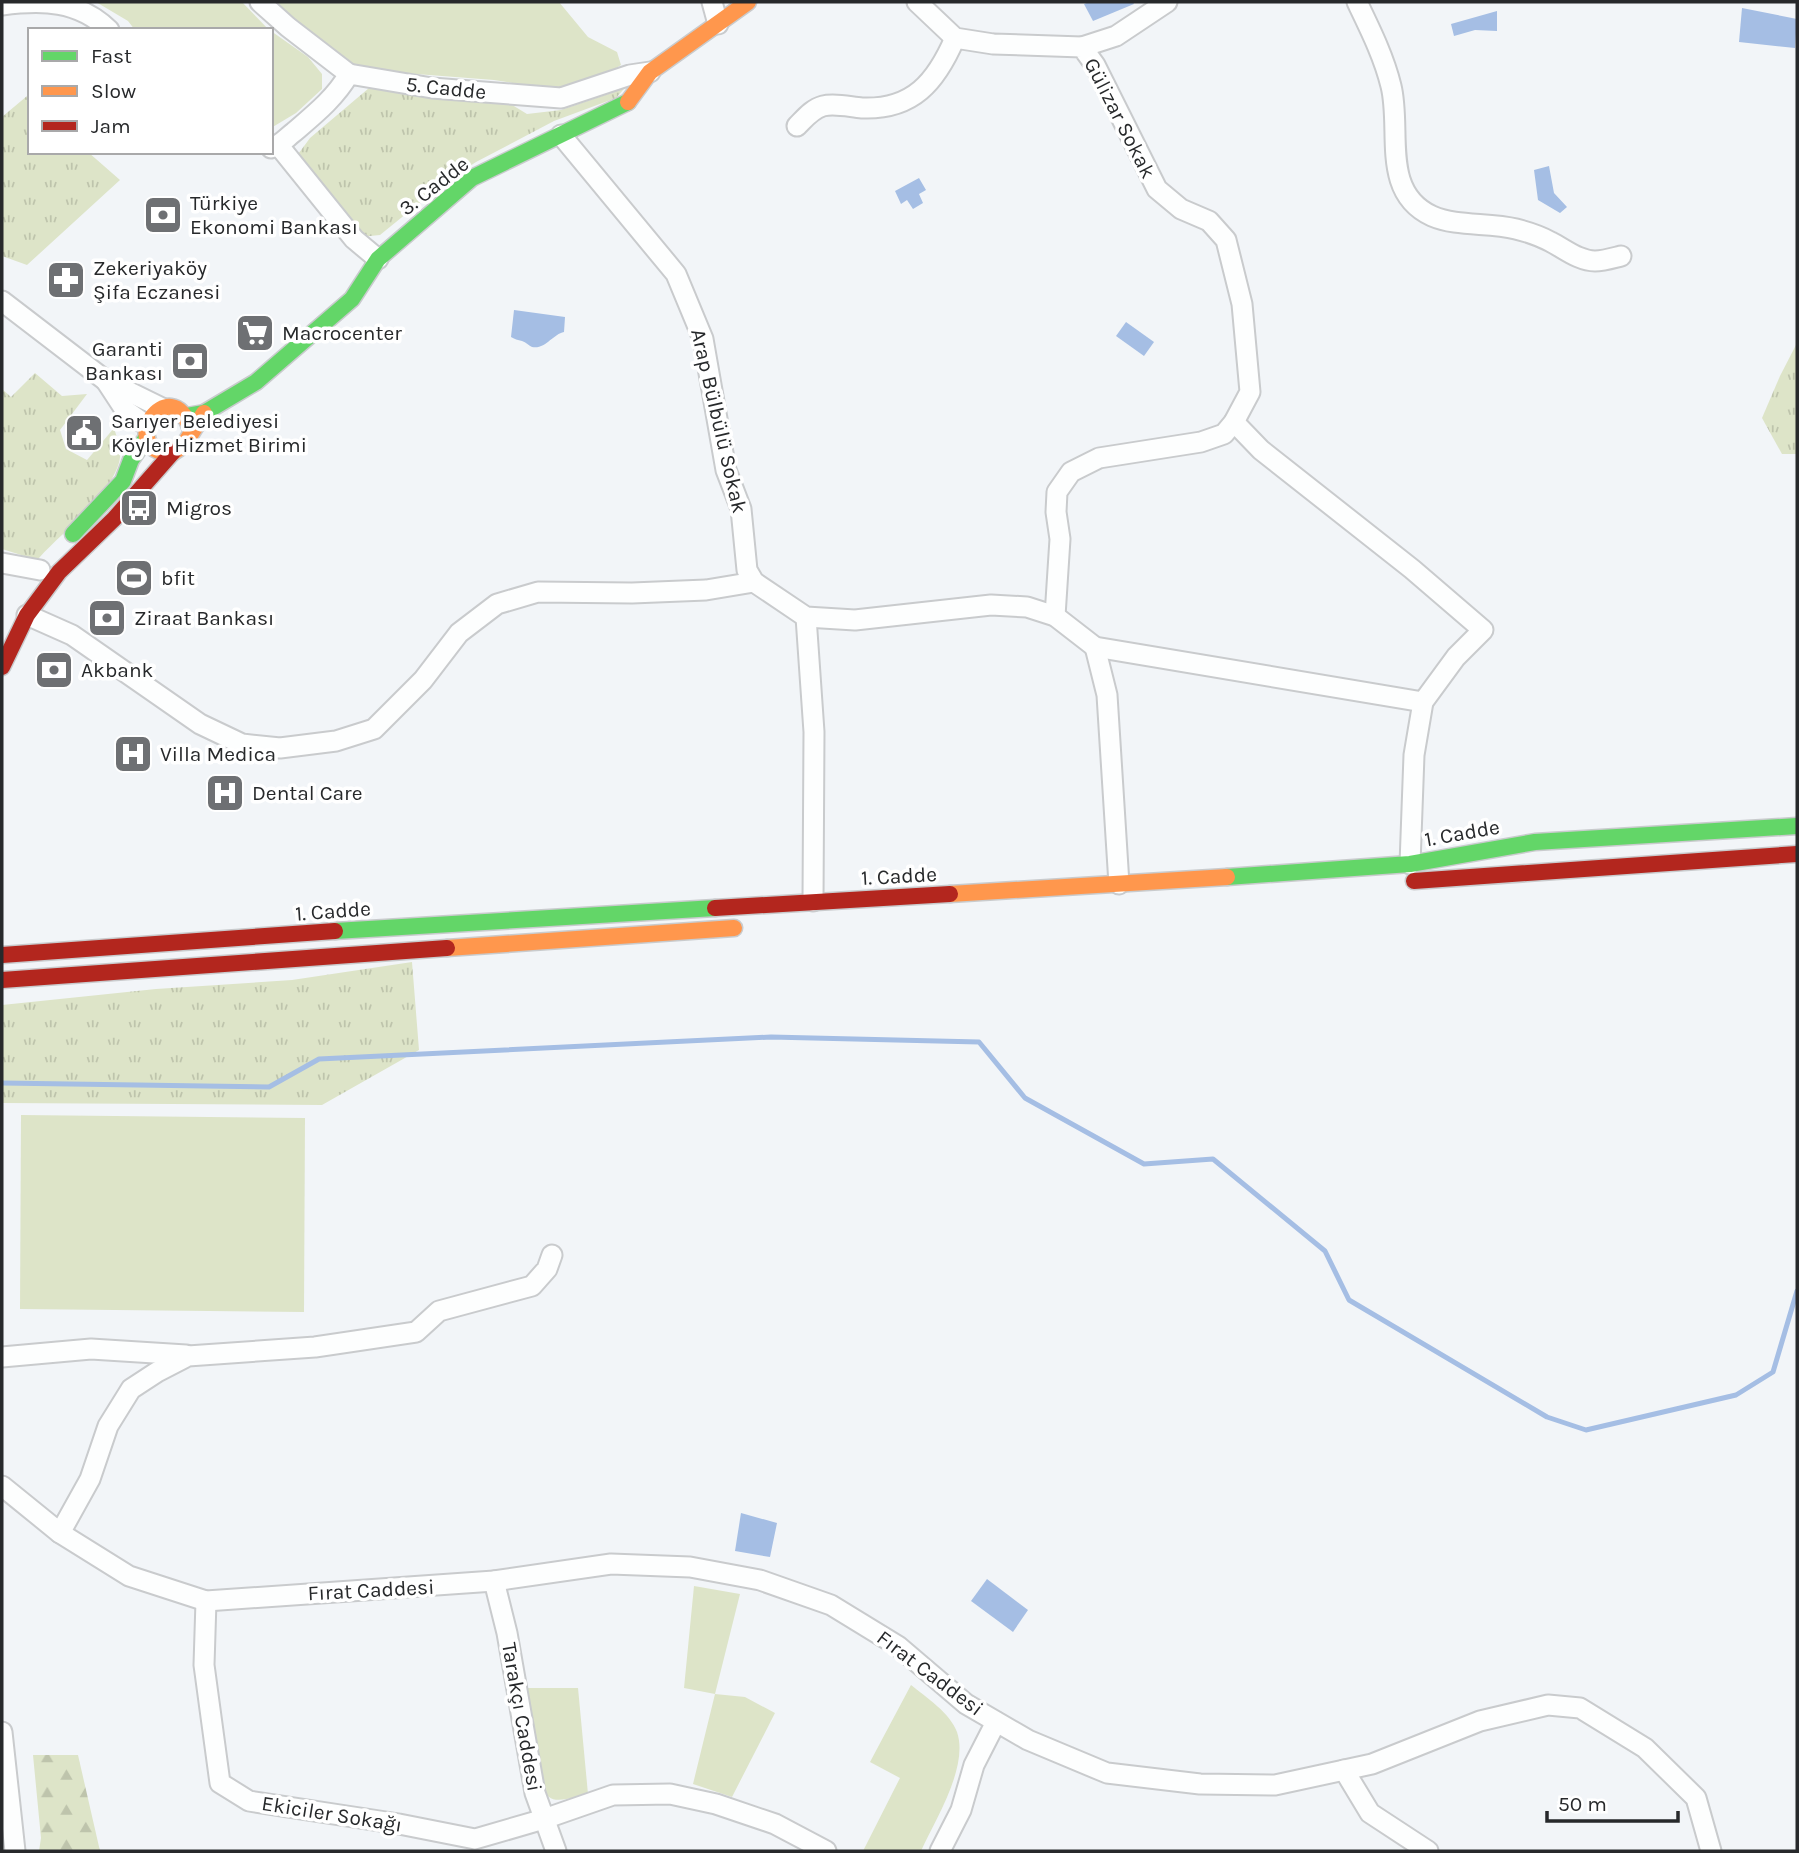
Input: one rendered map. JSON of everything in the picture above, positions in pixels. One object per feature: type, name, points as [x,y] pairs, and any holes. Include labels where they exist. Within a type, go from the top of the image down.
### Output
[{"type":"main road","name":"3. Cadde","points":[[189,423],[256,382],[352,299],[378,259],[472,178],[627,104],[650,72],[748,2]]},
{"type":"main road","points":[[2,667],[18,614],[40,570],[123,481],[152,415],[162,408],[176,408],[189,423],[187,444],[173,452],[114,519],[18,614]]},
{"type":"main road","points":[[147,431],[150,443],[160,451],[173,452]]},
{"type":"main road","name":"1. Cadde","points":[[2,956],[382,928],[1119,884],[1410,863],[1535,842],[1797,826]]},
{"type":"main road","name":"1. Cadde","points":[[1399,882],[1797,854]]},
{"type":"main road","points":[[2,980],[757,926]]},
{"type":"street","points":[[2,5],[60,2],[99,20],[107,28]]},
{"type":"street","points":[[260,2],[349,74],[341,88],[312,118],[275,147],[354,239],[378,259]]},
{"type":"street","points":[[712,2],[718,24]]},
{"type":"street","points":[[797,125],[811,112],[823,106],[897,106],[920,92],[942,67],[955,38],[917,2]]},
{"type":"street","points":[[1082,47],[1116,36],[1167,2]]},
{"type":"street","points":[[1357,2],[1392,88],[1395,163],[1398,175],[1409,198],[1420,209],[1443,220],[1496,225],[1534,234],[1583,259],[1595,261],[1621,256]]},
{"type":"street","name":"Gülizar Sokak","points":[[955,38],[993,44],[1082,47],[1095,65],[1157,189],[1181,209],[1209,221],[1226,240],[1242,304],[1250,392],[1234,422],[1224,434],[1201,442],[1099,458],[1071,472],[1057,492],[1056,512],[1060,539],[1055,616]]},
{"type":"street","name":"5. Cadde","points":[[349,74],[432,88],[561,98],[630,75],[650,72]]},
{"type":"street","name":"Arap Bülbülü Sokak","points":[[561,135],[676,274],[703,339],[726,470],[741,509],[747,570],[754,582]]},
{"type":"street","points":[[2,301],[105,380],[162,408]]},
{"type":"street","points":[[105,380],[125,410],[147,431]]},
{"type":"street","points":[[1234,422],[1261,450],[1412,569],[1483,630],[1457,657],[1423,702],[1414,755],[1410,863]]},
{"type":"street","points":[[2,562],[40,570]]},
{"type":"street","points":[[18,614],[72,635],[200,724],[242,744],[280,748],[336,741],[374,729],[423,680],[459,633],[497,604],[538,592],[632,593],[706,590],[754,582],[806,617],[855,620],[991,605],[1027,607],[1055,616],[1095,648],[1423,702]]},
{"type":"street","points":[[806,617],[814,732],[813,901]]},
{"type":"street","points":[[1095,648],[1107,695],[1119,884]]},
{"type":"street","points":[[2,1357],[91,1349],[188,1356],[315,1347],[416,1332],[439,1311],[532,1286],[547,1269],[552,1255]]},
{"type":"street","points":[[61,1533],[90,1479],[108,1426],[131,1389],[188,1356]]},
{"type":"street","name":"Fırat Caddesi","points":[[5,1492],[61,1533],[129,1576],[206,1601],[494,1581],[611,1564],[690,1567],[760,1580],[831,1605],[898,1646],[966,1704],[1028,1740],[1107,1773],[1200,1784],[1275,1785],[1372,1764],[1480,1721],[1548,1705],[1580,1708],[1645,1748],[1696,1798],[1712,1851]]},
{"type":"street","name":"Tarakçı Caddesi","points":[[494,1581],[507,1633],[535,1793],[556,1851]]},
{"type":"street","name":"Ekiciler Sokağı","points":[[206,1601],[205,1665],[220,1783],[249,1801],[400,1824],[475,1839],[544,1819]]},
{"type":"street","points":[[940,1851],[961,1810],[974,1765],[996,1721]]},
{"type":"street","points":[[2,1732],[15,1851]]},
{"type":"street","points":[[1344,1770],[1370,1812],[1429,1851]]},
{"type":"street","points":[[544,1819],[612,1795],[670,1794],[716,1804],[775,1824],[826,1851]]},
{"type":"green space","points":[[96,2],[242,2],[267,28],[133,28],[128,21]]},
{"type":"green space","points":[[275,2],[559,2],[588,37],[617,52],[621,65],[592,83],[556,90],[494,80],[377,71],[352,65],[298,24]]},
{"type":"green space","points":[[273,32],[308,57],[322,74],[322,89],[296,113],[273,127]]},
{"type":"green space","points":[[630,82],[616,98],[554,121],[476,162],[444,183],[380,235],[360,237],[296,157],[310,138],[369,88],[444,100],[475,97],[509,103],[527,114],[561,110],[614,92]]},
{"type":"green space","points":[[27,96],[28,154],[90,154],[120,180],[27,265],[2,256],[2,117]]},
{"type":"green space","points":[[1797,343],[1797,454],[1782,454],[1762,418]]},
{"type":"green space","points":[[35,373],[62,396],[87,394],[60,430],[66,449],[87,460],[114,428],[120,456],[112,479],[94,503],[39,558],[34,559],[2,549],[2,389],[11,397]]},
{"type":"green space","points":[[412,962],[419,1050],[322,1105],[2,1103],[2,1005],[156,989],[292,980]]},
{"type":"green space","points":[[21,1115],[305,1118],[304,1312],[20,1309]]},
{"type":"green space","points":[[694,1586],[740,1594],[715,1694],[684,1688]]},
{"type":"green space","points":[[911,1685],[954,1725],[959,1746],[955,1777],[921,1851],[863,1851],[900,1778],[870,1762]]},
{"type":"green space","points":[[525,1688],[578,1688],[588,1794],[557,1800],[549,1797],[545,1791]]},
{"type":"green space","points":[[715,1694],[745,1697],[775,1713],[732,1797],[693,1784]]},
{"type":"green space","points":[[33,1755],[78,1755],[100,1851],[39,1851],[41,1838]]},
{"type":"water","points":[[1084,4],[1134,4],[1093,21]]},
{"type":"water","points":[[1742,8],[1797,19],[1795,48],[1739,42]]},
{"type":"water","points":[[1497,11],[1497,31],[1475,30],[1454,36],[1451,24]]},
{"type":"water","points":[[1549,166],[1554,193],[1567,207],[1560,213],[1538,200],[1534,170]]},
{"type":"water","points":[[919,178],[926,190],[919,194],[923,203],[913,209],[907,200],[901,204],[895,191]]},
{"type":"water","points":[[514,310],[565,317],[564,332],[541,346],[532,347],[511,337]]},
{"type":"water","points":[[1126,322],[1154,342],[1144,356],[1116,336]]},
{"type":"water","points":[[741,1513],[777,1523],[770,1557],[735,1551]]},
{"type":"water","points":[[987,1579],[1028,1610],[1013,1632],[971,1601]]},
{"type":"waterway","points":[[2,1083],[269,1087],[319,1059],[771,1037],[979,1042],[1025,1098],[1144,1164],[1213,1159],[1325,1251],[1349,1300],[1547,1417],[1586,1430],[1736,1395],[1773,1372],[1797,1291]]},
{"type":"traffic: fast","points":[[187,416],[204,413],[256,382],[352,299],[378,259],[472,178],[628,102]]},
{"type":"traffic: fast","points":[[73,534],[123,481],[131,460],[147,437]]},
{"type":"traffic: fast","points":[[1227,877],[1410,864],[1535,842],[1797,826]]},
{"type":"traffic: fast","points":[[335,931],[715,908]]},
{"type":"traffic: slow","points":[[628,102],[650,72],[748,2]]},
{"type":"traffic: slow","points":[[191,430],[182,413],[171,407],[160,409],[147,429],[148,440],[155,449],[172,453],[184,445],[204,413]]},
{"type":"traffic: slow","points":[[950,894],[1227,877]]},
{"type":"traffic: slow","points":[[447,948],[734,928]]},
{"type":"traffic: jam","points":[[2,667],[27,615],[59,572],[114,519],[173,452]]},
{"type":"traffic: jam","points":[[1414,881],[1797,854]]},
{"type":"traffic: jam","points":[[715,908],[950,894]]},
{"type":"traffic: jam","points":[[2,955],[335,931]]},
{"type":"traffic: jam","points":[[2,980],[447,948]]},
{"type":"place","name":"Türkiye Ekonomi Bankası","points":[[163,215]]},
{"type":"place","name":"Zekeriyaköy Şifa Eczanesi","points":[[66,280]]},
{"type":"place","name":"Macrocenter","points":[[255,333]]},
{"type":"place","name":"Garanti Bankası","points":[[190,361]]},
{"type":"place","name":"Sarıyer Belediyesi Köyler Hizmet Birimi","points":[[84,433]]},
{"type":"place","name":"Migros","points":[[139,508]]},
{"type":"place","name":"bfit","points":[[134,578]]},
{"type":"place","name":"Ziraat Bankası","points":[[107,618]]},
{"type":"place","name":"Akbank","points":[[54,670]]},
{"type":"place","name":"Villa Medica","points":[[133,754]]},
{"type":"place","name":"Dental Care","points":[[225,793]]}]
